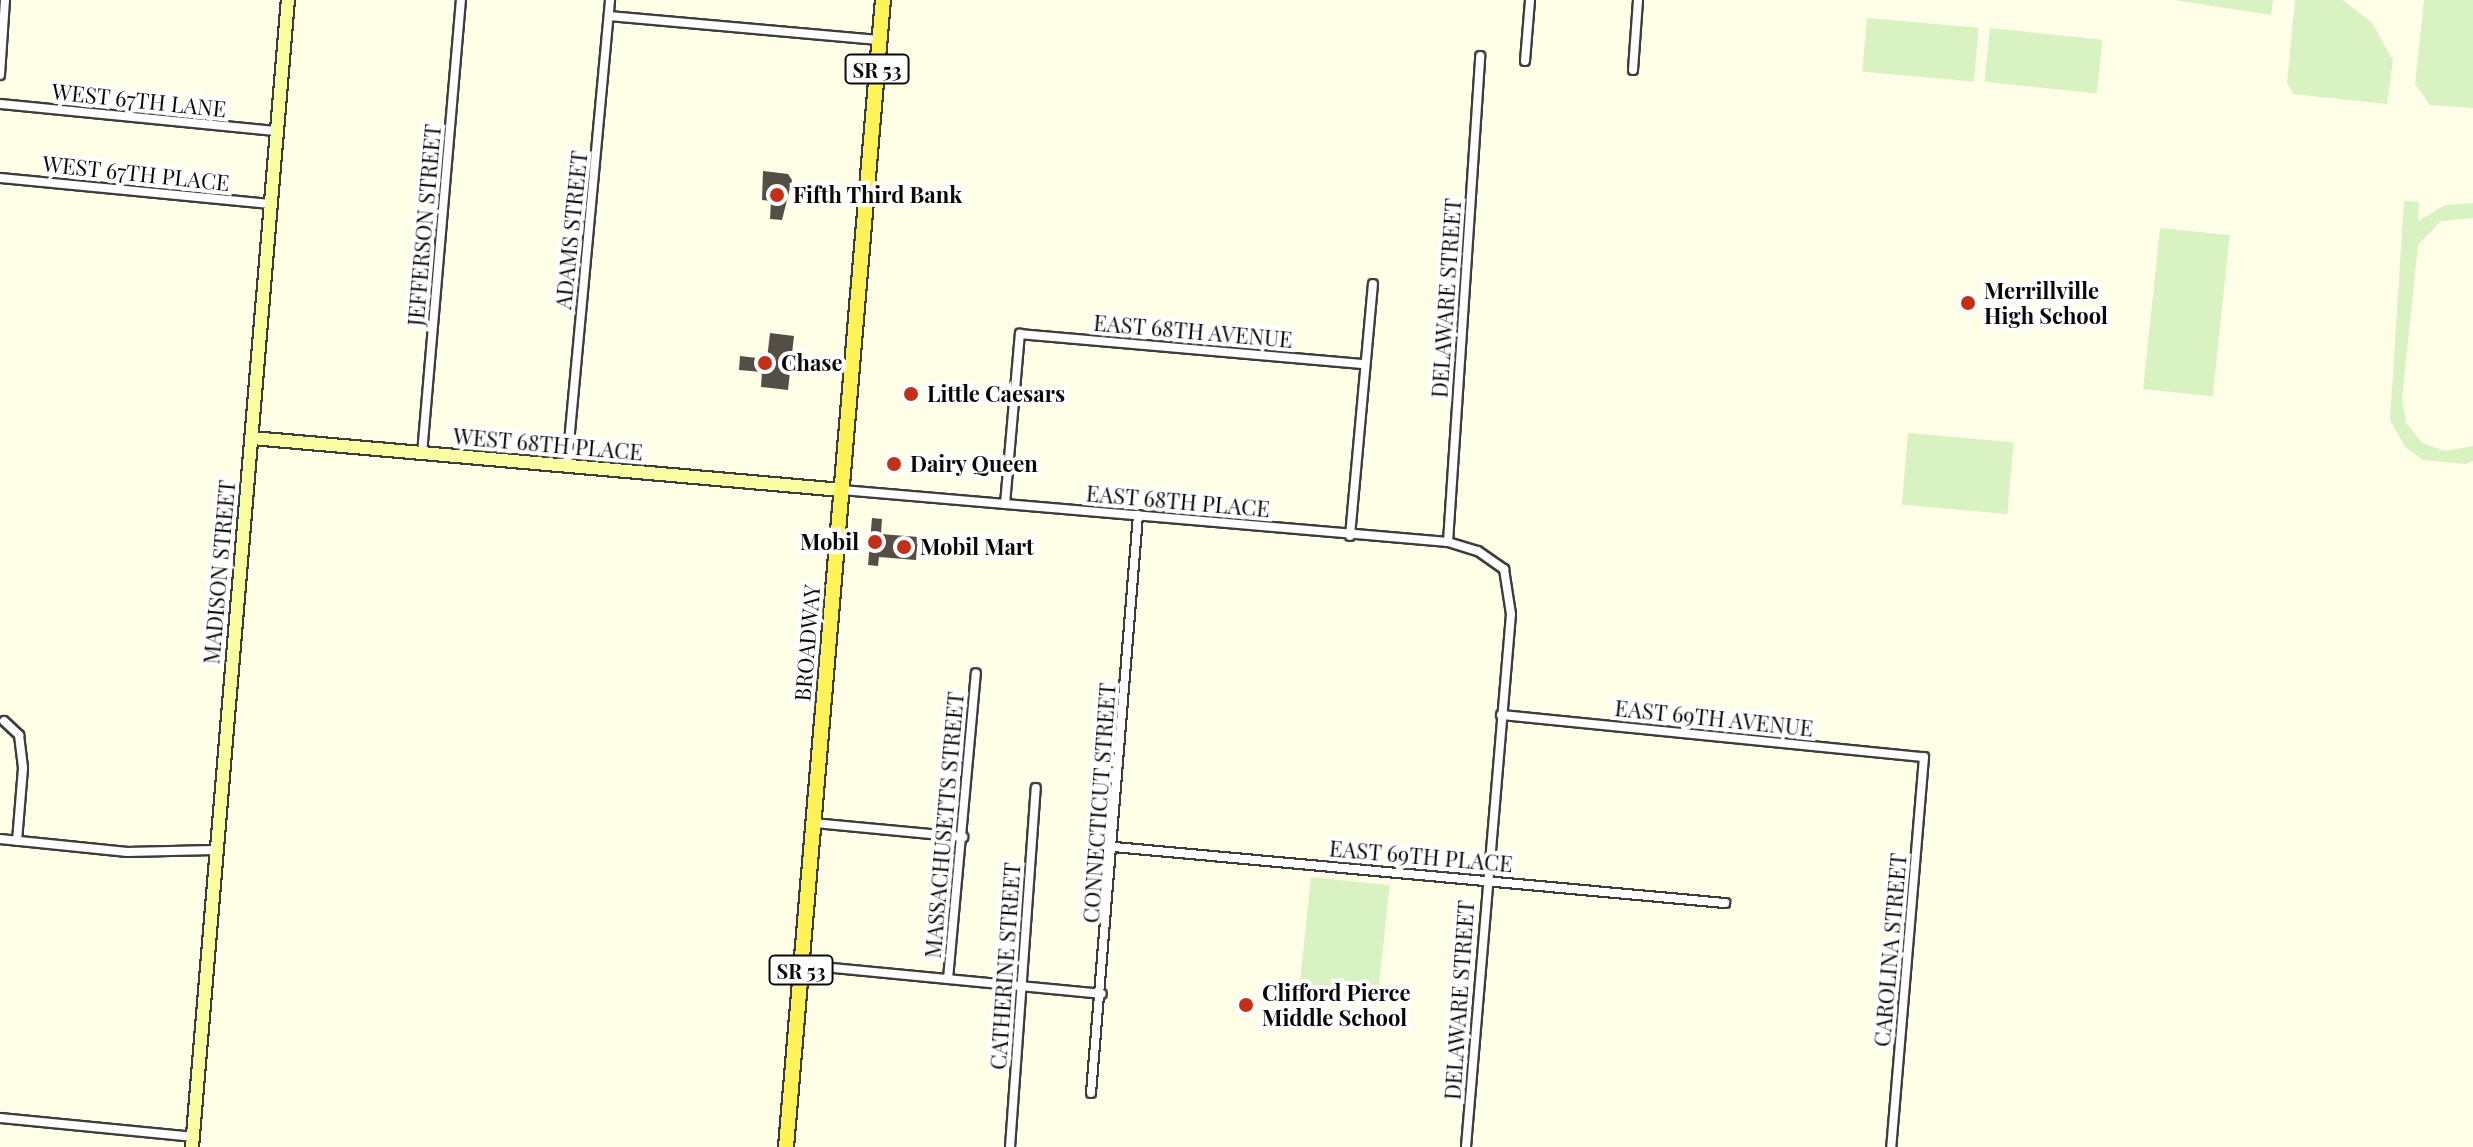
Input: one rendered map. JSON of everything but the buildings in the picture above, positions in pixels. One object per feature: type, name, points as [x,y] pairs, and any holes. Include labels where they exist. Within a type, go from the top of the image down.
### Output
[{"type":"main road","name":"BROADWAY","points":[[786,1147],[883,0]]},
{"type":"street","points":[[0,75],[5,0]]},
{"type":"street","name":"MADISON STREET","points":[[192,1142],[214,850],[252,438],[274,131],[288,0]]},
{"type":"street","name":"JEFFERSON STREET","points":[[422,454],[461,0]]},
{"type":"street","name":"ADAMS STREET","points":[[567,464],[610,0]]},
{"type":"street","points":[[1525,61],[1530,0]]},
{"type":"street","points":[[1633,70],[1638,0]]},
{"type":"street","points":[[610,16],[880,40]]},
{"type":"street","name":"DELAWARE STREET","points":[[1448,542],[1480,56]]},
{"type":"street","name":"WEST 67TH LANE","points":[[0,104],[274,131]]},
{"type":"street","name":"WEST 67TH PLACE","points":[[0,178],[269,204]]},
{"type":"street","points":[[1350,536],[1373,284]]},
{"type":"street","name":"EAST 68TH AVENUE","points":[[1005,504],[1020,334],[1364,364]]},
{"type":"street","name":"WEST 68TH PLACE","points":[[252,438],[842,490]]},
{"type":"street","name":"EAST 68TH PLACE","points":[[842,490],[1350,536],[1448,542],[1478,551],[1504,569]]},
{"type":"street","name":"CONNECTICUT STREET","points":[[1091,1093],[1114,847],[1138,515]]},
{"type":"street","name":"DELAWARE STREET","points":[[1466,1147],[1511,614],[1504,569]]},
{"type":"street","name":"MASSACHUSETTS STREET","points":[[948,979],[976,673]]},
{"type":"street","name":"EAST 69TH AVENUE","points":[[1501,715],[1924,757]]},
{"type":"street","points":[[4,721],[19,735],[23,768],[17,841]]},
{"type":"street","name":"CAROLINA STREET","points":[[1891,1147],[1924,757]]},
{"type":"street","name":"CATHERINE STREET","points":[[1010,1147],[1036,788]]},
{"type":"street","points":[[814,823],[963,837]]},
{"type":"street","points":[[0,839],[127,852],[214,850]]},
{"type":"street","name":"EAST 69TH PLACE","points":[[1114,847],[1725,903]]},
{"type":"street","points":[[802,965],[1102,994]]},
{"type":"street","points":[[0,1118],[192,1142]]},
{"type":"green space","points":[[2174,0],[2273,0],[2271,15]]},
{"type":"green space","points":[[2295,0],[2343,0],[2372,23],[2393,60],[2387,104],[2293,94],[2287,83]]},
{"type":"green space","points":[[2424,0],[2473,0],[2473,108],[2430,105],[2415,84]]},
{"type":"green space","points":[[1867,18],[1979,28],[1974,82],[1862,72]]},
{"type":"green space","points":[[1990,28],[2102,40],[2097,94],[1984,82]]},
{"type":"green space","points":[[2404,201],[2419,202],[2418,221],[2445,205],[2473,203],[2473,218],[2441,221],[2418,245],[2402,399],[2406,423],[2422,443],[2445,451],[2473,446],[2473,461],[2465,464],[2423,460],[2405,447],[2390,420]]},
{"type":"green space","points":[[2160,228],[2230,235],[2213,396],[2143,389]]},
{"type":"green space","points":[[1908,433],[2014,442],[2007,514],[1902,505]]},
{"type":"green space","points":[[1311,877],[1390,885],[1378,1000],[1299,991]]},
{"type":"place","name":"Fifth Third Bank","points":[[777,195]]},
{"type":"place","name":"Merrillville High School","points":[[1968,303]]},
{"type":"place","name":"Chase","points":[[765,363]]},
{"type":"place","name":"Little Caesars","points":[[911,394]]},
{"type":"place","name":"Dairy Queen","points":[[894,464]]},
{"type":"place","name":"Mobil","points":[[875,542]]},
{"type":"place","name":"Mobil Mart","points":[[904,547]]},
{"type":"place","name":"Clifford Pierce Middle School","points":[[1246,1005]]}]
